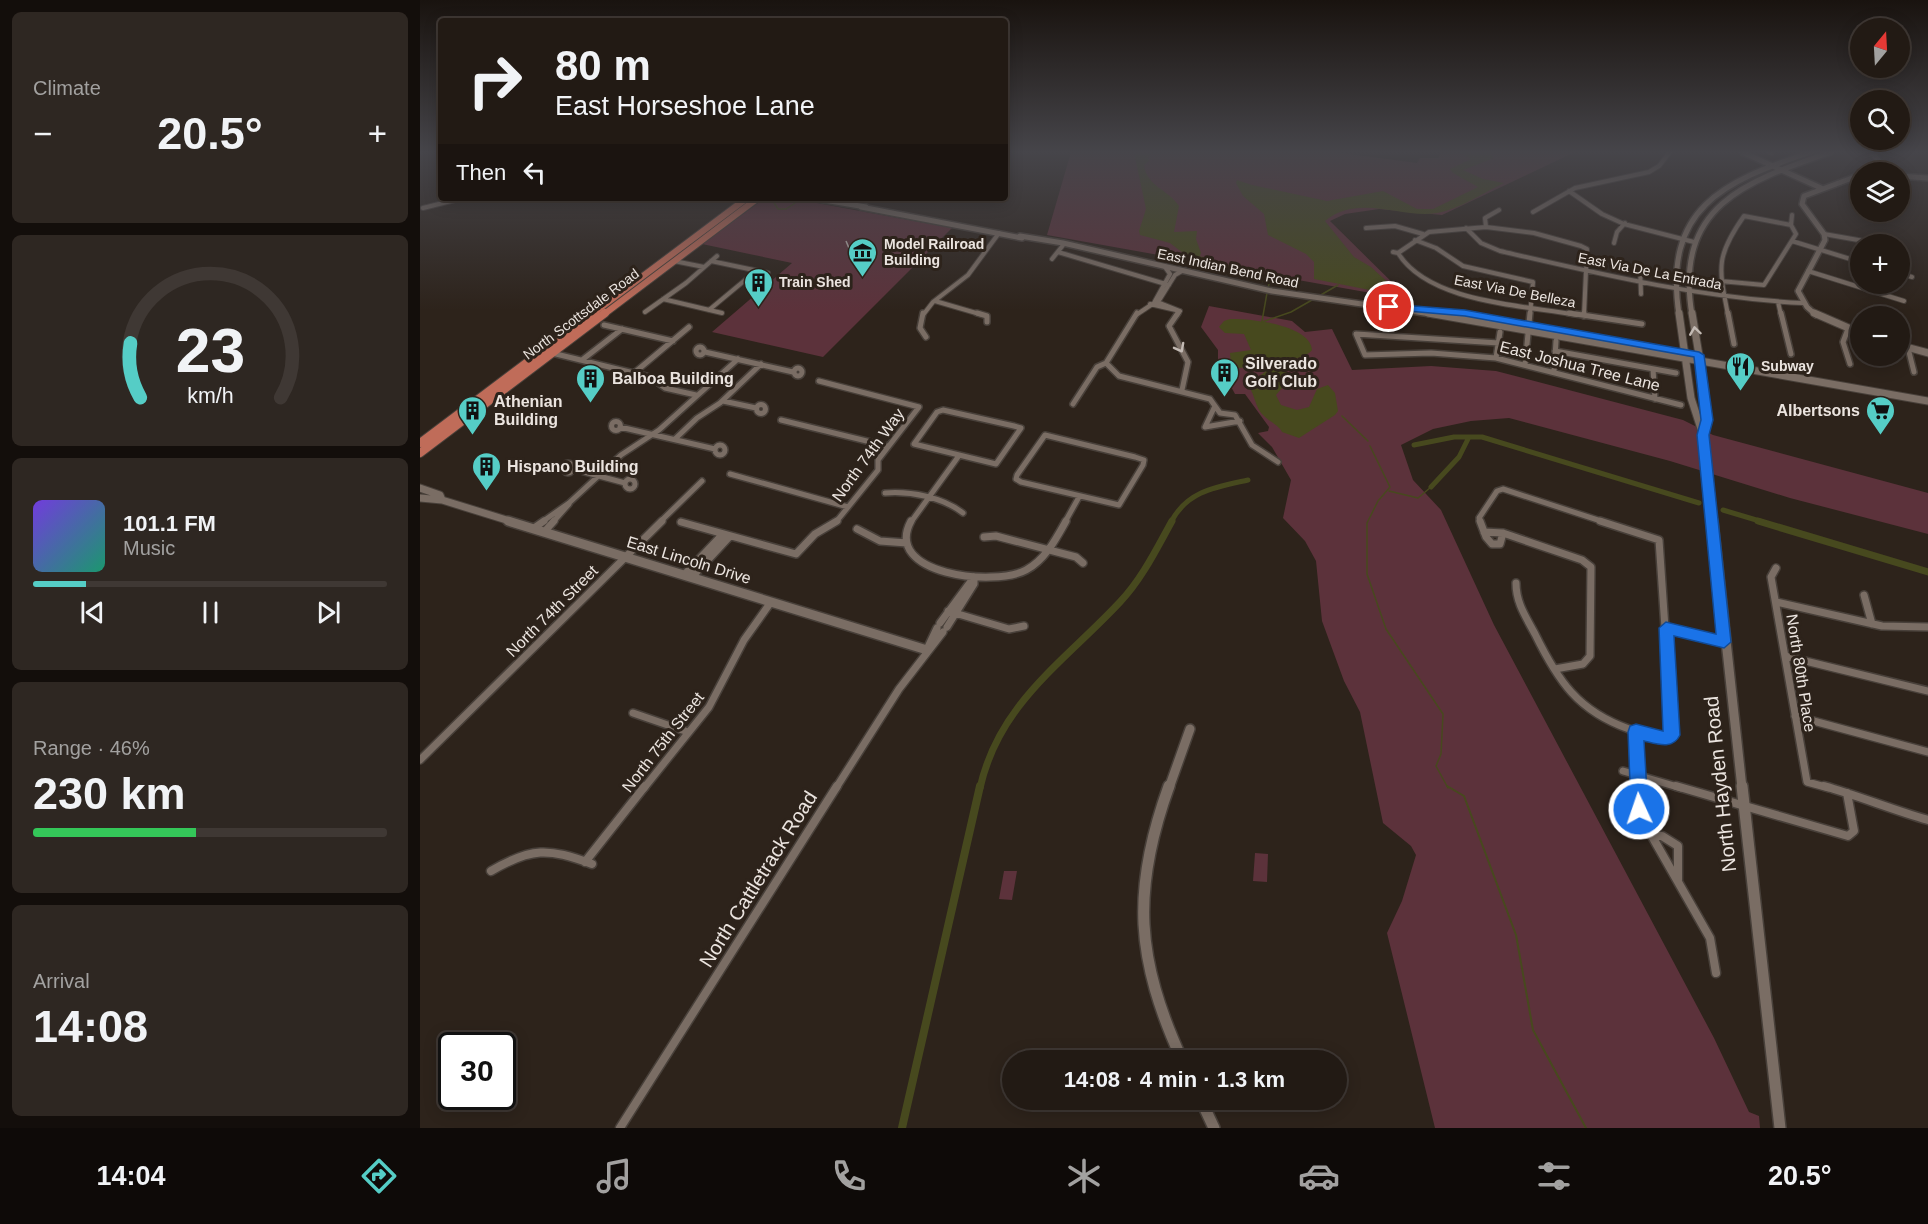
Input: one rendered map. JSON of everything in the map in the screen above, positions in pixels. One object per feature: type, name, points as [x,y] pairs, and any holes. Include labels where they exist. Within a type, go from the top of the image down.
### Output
[{"type":"main road","name":"North Scottsdale Road","points":[[420,443],[738,205]]},
{"type":"main road","name":"North Scottsdale Road","points":[[420,453],[749,205]]},
{"type":"main road","name":"East Indian Bend Road","points":[[848,205],[1064,244],[1213,279],[1324,299],[1529,327],[1928,396]]},
{"type":"main road","name":"North Hayden Road","points":[[1706,205],[1697,214],[1682,239],[1676,264],[1676,288],[1695,418],[1703,435],[1742,806],[1780,1128]]},
{"type":"main road","name":"North Hayden Road","points":[[1703,435],[1707,420],[1689,290],[1689,267],[1694,242],[1705,222],[1721,205]]},
{"type":"main road","points":[[1802,205],[1824,234],[1825,241],[1798,291],[1803,303],[1822,318],[1848,329]]},
{"type":"main road","points":[[636,281],[674,261],[674,256],[696,236]]},
{"type":"main road","points":[[519,369],[552,353],[553,347],[580,323]]},
{"type":"main road","points":[[1910,348],[1928,353]]},
{"type":"main road","name":"East Indian Bend Road","points":[[1700,357],[1928,401]]},
{"type":"main road","points":[[479,399],[488,401]]},
{"type":"main road","name":"East Lincoln Drive","points":[[420,488],[440,495],[442,500]]},
{"type":"main road","name":"East Lincoln Drive","points":[[420,498],[432,501],[442,500],[927,650]]},
{"type":"main road","points":[[1177,1050],[1163,1021],[1151,979],[1144,945],[1144,892],[1146,862],[1155,830],[1190,729]]},
{"type":"main road","points":[[1206,1110],[1214,1128]]},
{"type":"street","points":[[421,209],[437,205]]},
{"type":"street","points":[[1533,212],[1545,205]]},
{"type":"street","points":[[1590,205],[1602,214],[1625,223],[1694,242]]},
{"type":"street","points":[[1486,227],[1485,218],[1499,210]]},
{"type":"street","points":[[1720,281],[1764,285],[1796,234],[1791,225],[1792,215]]},
{"type":"street","points":[[1734,344],[1720,281],[1724,249],[1744,216],[1791,225]]},
{"type":"street","points":[[1614,243],[1617,232],[1625,223]]},
{"type":"street","points":[[1366,228],[1390,225],[1413,229],[1423,234],[1486,227],[1535,232],[1587,249],[1584,316]]},
{"type":"street","name":"East Via De La Entrada","points":[[1466,228],[1477,240],[1489,247],[1587,272],[1725,296],[1803,303]]},
{"type":"street","points":[[926,337],[920,331],[919,324],[923,311],[968,275],[999,233]]},
{"type":"street","name":"East Via De Belleza","points":[[1423,234],[1396,253],[1417,275],[1434,287],[1457,294],[1642,324]]},
{"type":"street","points":[[1824,234],[1850,239]]},
{"type":"street","points":[[1415,240],[1436,248],[1463,266],[1533,282],[1525,365]]},
{"type":"street","points":[[1792,241],[1850,259]]},
{"type":"street","points":[[1052,259],[1064,244]]},
{"type":"street","points":[[1058,252],[1167,284]]},
{"type":"street","points":[[645,312],[717,256]]},
{"type":"street","points":[[674,261],[704,267]]},
{"type":"street","points":[[711,261],[768,273]]},
{"type":"street","points":[[1640,266],[1641,294]]},
{"type":"street","points":[[1165,267],[1170,274],[1167,284]]},
{"type":"street","points":[[709,310],[756,270]]},
{"type":"street","points":[[1073,404],[1097,367],[1106,363],[1138,312],[1153,303],[1175,275],[1182,271]]},
{"type":"street","points":[[1808,271],[1904,301]]},
{"type":"street","points":[[663,299],[722,313]]},
{"type":"street","points":[[935,301],[987,316],[987,322]]},
{"type":"street","points":[[1778,302],[1791,354]]},
{"type":"street","points":[[1153,303],[1180,311],[1169,326],[1188,362],[1182,390]]},
{"type":"street","points":[[604,325],[673,341]]},
{"type":"street","points":[[634,373],[688,327]]},
{"type":"street","points":[[582,360],[622,329]]},
{"type":"street","points":[[1848,329],[1843,342],[1850,364]]},
{"type":"street","points":[[1496,358],[1500,332]]},
{"type":"street","name":"East Joshua Tree Lane","points":[[1430,339],[1356,334],[1365,355],[1431,353],[1496,358],[1681,405]]},
{"type":"street","points":[[1431,353],[1430,339],[1498,343]]},
{"type":"street","points":[[1554,372],[1556,341]]},
{"type":"street","points":[[1555,351],[1676,373]]},
{"type":"street","points":[[705,352],[793,372]]},
{"type":"street","points":[[552,353],[650,377],[670,389],[696,395]]},
{"type":"street","points":[[1910,356],[1914,372]]},
{"type":"street","points":[[534,528],[569,503],[621,455],[653,434],[738,359]]},
{"type":"street","points":[[1106,363],[1119,376],[1128,380],[1182,390],[1210,399],[1214,408],[1220,413],[1232,413],[1240,421],[1247,437],[1278,462]]},
{"type":"street","points":[[675,439],[697,418],[723,401],[761,364]]},
{"type":"street","points":[[1653,369],[1654,399]]},
{"type":"street","name":"North 74th Way","points":[[726,535],[796,554],[815,534],[834,524],[878,470],[878,459],[919,407],[819,381]]},
{"type":"street","points":[[723,401],[756,408]]},
{"type":"street","points":[[1214,408],[1205,427],[1240,421]]},
{"type":"street","points":[[943,410],[1021,428],[996,464],[958,457],[914,444],[937,412],[943,410]]},
{"type":"street","points":[[781,420],[887,446]]},
{"type":"street","points":[[620,427],[715,449]]},
{"type":"street","points":[[1045,435],[1144,460],[1119,505],[1078,497],[1016,479],[1045,435]]},
{"type":"street","points":[[958,457],[909,524],[906,543],[912,555],[923,564],[974,577],[1005,578],[1020,573],[1035,565],[1047,550],[1078,497]]},
{"type":"street","points":[[573,469],[625,483]]},
{"type":"street","points":[[730,474],[848,507]]},
{"type":"street","name":"North 74th Street","points":[[420,760],[702,481]]},
{"type":"street","points":[[1503,533],[1500,544],[1495,545],[1489,542],[1479,518],[1480,513],[1497,491],[1503,489],[1659,540],[1672,731],[1669,737],[1659,738],[1615,726],[1587,711],[1571,696],[1521,608],[1516,597],[1516,583]]},
{"type":"street","points":[[885,493],[896,491],[927,498],[957,506],[963,513]]},
{"type":"street","points":[[545,531],[569,503]]},
{"type":"street","points":[[681,522],[726,535],[689,575]]},
{"type":"street","points":[[857,529],[864,535],[893,543],[906,543]]},
{"type":"street","points":[[1484,532],[1503,533],[1589,564],[1592,570],[1590,656],[1583,664],[1555,669]]},
{"type":"street","points":[[984,537],[996,536],[1076,557],[1083,563]]},
{"type":"street","name":"North 80th Place","points":[[1776,568],[1771,577],[1807,782],[1847,793]]},
{"type":"street","name":"North Cattletrack Road","points":[[620,1128],[899,689],[974,584],[974,577]]},
{"type":"street","points":[[1864,595],[1872,624]]},
{"type":"street","name":"North 75th Street","points":[[491,871],[507,861],[535,851],[560,851],[588,863],[709,707],[722,685],[739,646],[771,602]]},
{"type":"street","points":[[1776,602],[1895,628],[1928,627]]},
{"type":"street","points":[[952,613],[1009,629],[1024,626]]},
{"type":"street","points":[[1666,628],[1724,642]]},
{"type":"street","points":[[1785,656],[1928,691]]},
{"type":"street","points":[[633,712],[688,732]]},
{"type":"street","points":[[1795,716],[1928,752]]},
{"type":"street","points":[[1636,732],[1639,809],[1713,945],[1716,973]]},
{"type":"street","points":[[1623,771],[1839,835],[1852,834],[1854,825],[1847,793]]},
{"type":"street","points":[[1847,793],[1928,820]]},
{"type":"street","points":[[1652,836],[1662,836],[1678,846],[1680,867],[1677,880]]},
{"type":"shaded area","points":[[756,205],[826,205],[952,228],[823,357],[712,332],[792,263],[702,244]]},
{"type":"shaded area","points":[[1056,205],[1464,205],[1442,215],[1379,209],[1345,214],[1330,221],[1410,300],[1047,235]]},
{"type":"shaded area","points":[[1145,205],[1178,205],[1174,232],[1197,231],[1196,239],[1201,253],[1199,258],[1183,253],[1170,243],[1140,235],[1139,231],[1146,209]]},
{"type":"shaded area","points":[[1253,205],[1409,205],[1417,209],[1433,209],[1442,205],[1461,205],[1446,211],[1423,214],[1366,208],[1352,209],[1338,213],[1325,221],[1354,257],[1371,267],[1393,287],[1395,291],[1390,294],[1314,279],[1314,262],[1306,254],[1268,235],[1264,214]]},
{"type":"shaded area","name":"Silverado Golf Club","points":[[1209,306],[1292,321],[1305,332],[1332,329],[1352,370],[1431,366],[1496,371],[1683,420],[1713,435],[1928,493],[1928,534],[1790,498],[1670,461],[1509,418],[1471,421],[1433,429],[1401,445],[1413,480],[1441,510],[1494,625],[1714,1038],[1749,1112],[1759,1116],[1760,1128],[1435,1128],[1387,933],[1402,901],[1416,855],[1411,846],[1383,823],[1360,712],[1344,681],[1322,621],[1316,561],[1305,541],[1283,518],[1291,480],[1272,447],[1258,433],[1268,431],[1269,427],[1245,394],[1235,394],[1229,383],[1222,382],[1218,378],[1218,350],[1201,327]]},
{"type":"shaded area","points":[[1230,319],[1264,322],[1291,329],[1309,341],[1312,350],[1299,358],[1288,361],[1235,368],[1231,365],[1230,353],[1251,350],[1244,334],[1225,333],[1219,327],[1224,321]]},
{"type":"shaded area","points":[[1270,368],[1282,368],[1290,374],[1290,379],[1276,395],[1281,405],[1297,410],[1309,407],[1317,389],[1328,385],[1335,393],[1338,411],[1299,438],[1282,432],[1259,410],[1250,388],[1253,381]]},
{"type":"shaded area","points":[[1255,853],[1268,854],[1267,882],[1253,881]]},
{"type":"shaded area","points":[[1004,871],[1017,871],[1012,900],[999,899]]},
{"type":"waterway","points":[[775,205],[778,209],[786,209],[793,205]]},
{"type":"waterway","points":[[1200,257],[1238,269],[1269,284],[1268,288]]},
{"type":"waterway","points":[[1319,296],[1338,285]]},
{"type":"waterway","points":[[1262,321],[1267,293]]},
{"type":"waterway","points":[[1262,322],[1291,312],[1312,300]]},
{"type":"waterway","points":[[1342,416],[1368,441]]},
{"type":"waterway","points":[[1414,445],[1454,437],[1469,437]]},
{"type":"waterway","points":[[1431,487],[1459,457],[1469,437]]},
{"type":"waterway","points":[[1469,437],[1482,437],[1699,503]]},
{"type":"waterway","points":[[1370,446],[1390,487],[1378,501],[1367,523],[1367,574],[1386,629],[1443,714],[1441,754],[1436,766],[1448,788]]},
{"type":"waterway","points":[[1171,522],[1185,503],[1194,497],[1214,488],[1248,480]]},
{"type":"waterway","points":[[1389,491],[1418,498],[1431,487]]},
{"type":"waterway","points":[[1723,510],[1763,522]]},
{"type":"waterway","points":[[980,788],[989,758],[1018,708],[1056,665],[1128,593],[1149,563],[1172,521]]},
{"type":"waterway","points":[[1758,521],[1928,572]]},
{"type":"waterway","points":[[902,1128],[980,786]]},
{"type":"waterway","points":[[1447,786],[1464,796],[1516,935],[1533,1030],[1586,1128]]},
{"type":"railway","points":[[846,241],[860,274]]},
{"type":"place","name":"Model Railroad Building","points":[[863,278]]},
{"type":"place","name":"Train Shed","points":[[758,308]]},
{"type":"place","name":"Subway","points":[[1740,392]]},
{"type":"place","name":"Silverado Golf Club","points":[[1224,398]]},
{"type":"place","name":"Balboa Building","points":[[591,404]]},
{"type":"place","name":"Athenian Building","points":[[473,436]]},
{"type":"place","name":"Albertsons","points":[[1881,436]]},
{"type":"place","name":"Hispano Building","points":[[486,492]]},
{"type":"route","points":[[1389,307],[1465,313],[1699,355],[1707,420],[1703,435],[1724,642],[1666,628],[1672,735],[1659,738],[1636,732],[1639,809]]}]
